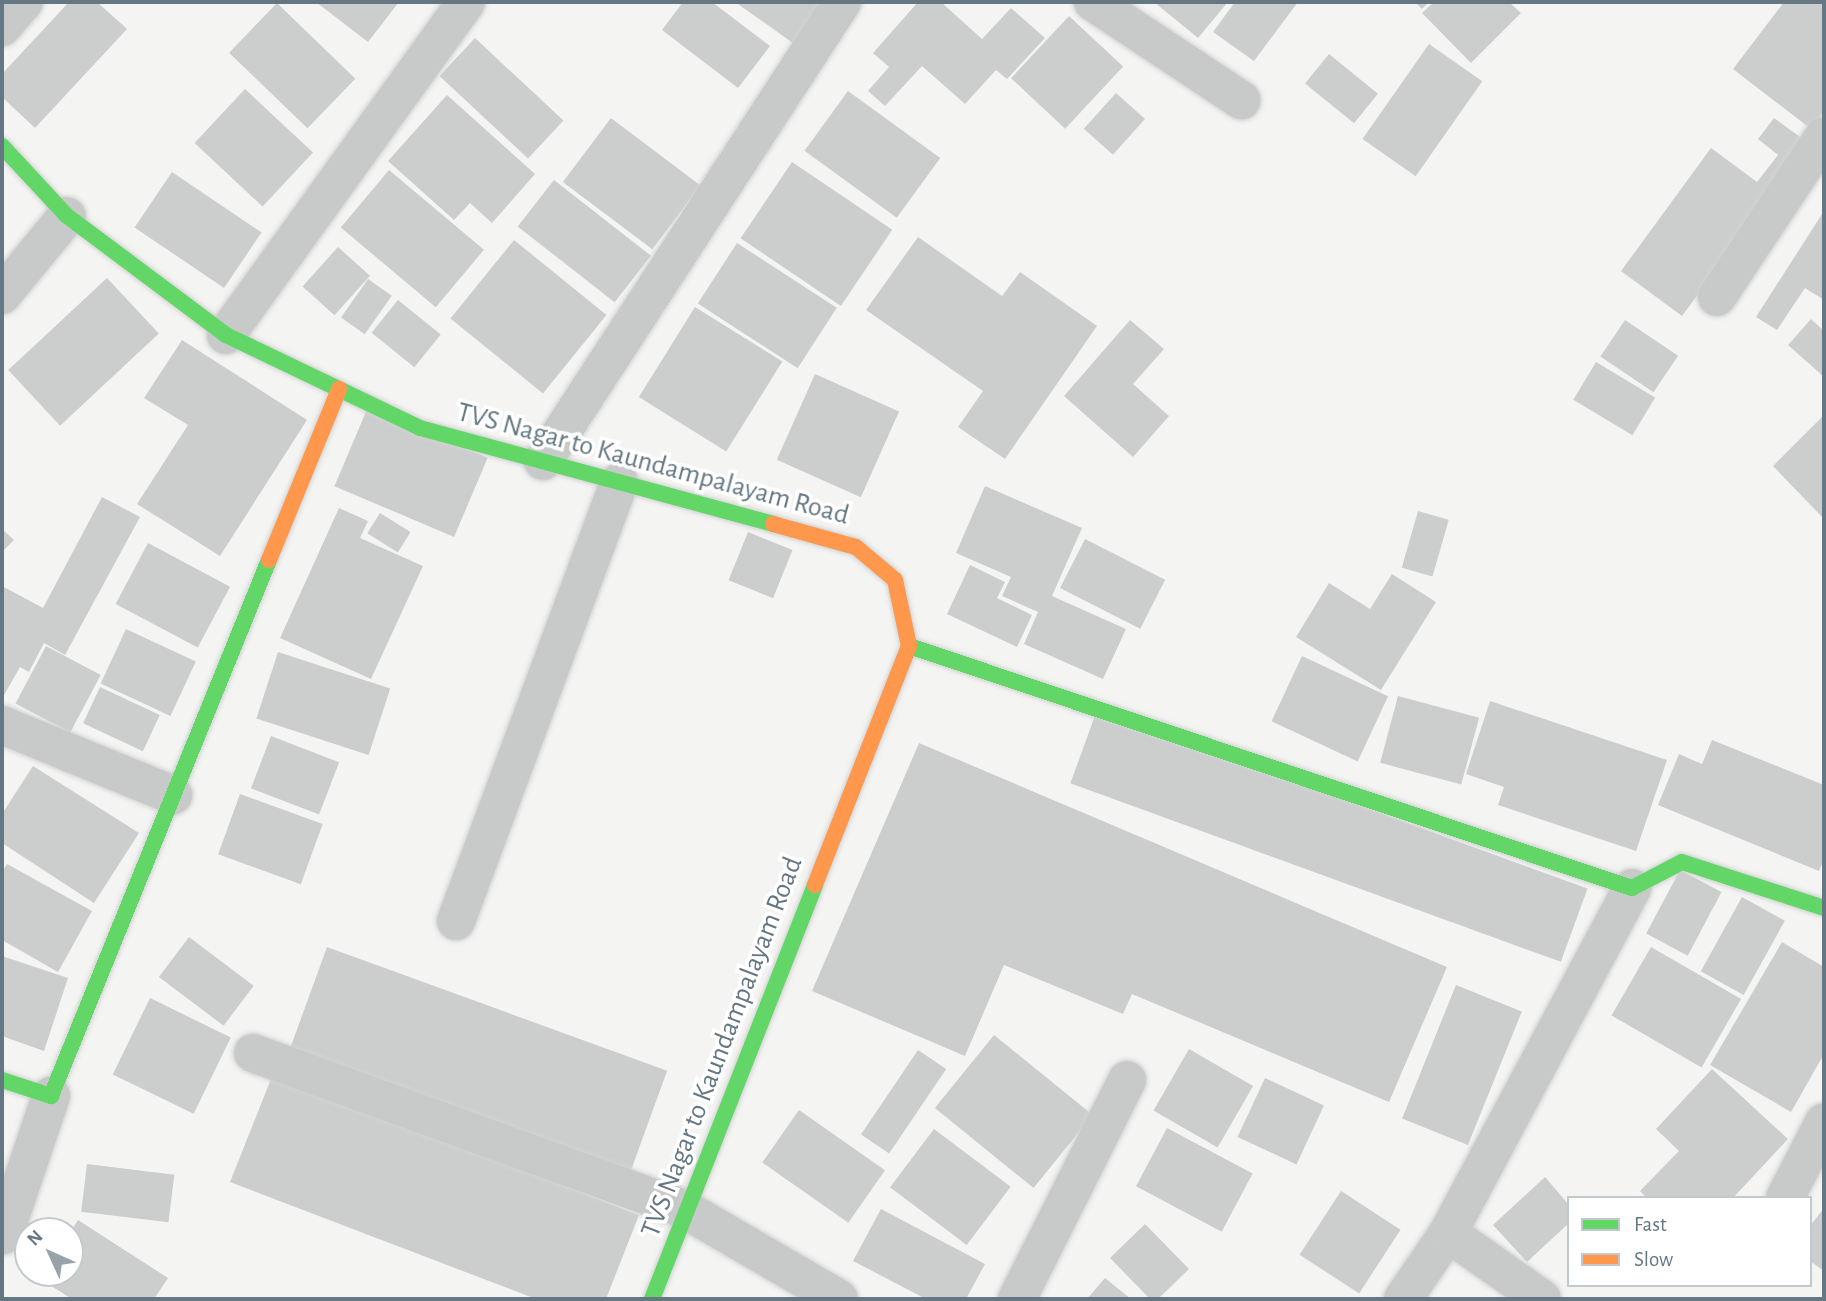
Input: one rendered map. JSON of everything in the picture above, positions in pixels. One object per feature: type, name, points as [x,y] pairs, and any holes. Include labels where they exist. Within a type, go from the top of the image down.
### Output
[{"type":"street","points":[[2,27],[24,2]]},
{"type":"street","points":[[226,335],[466,2]]},
{"type":"street","points":[[543,461],[842,2]]},
{"type":"street","points":[[1093,2],[1241,100]]},
{"type":"street","points":[[1717,298],[1824,136]]},
{"type":"street","name":"TVS Nagar to Kaundampalayam Road","points":[[2,146],[67,216],[226,335],[420,428],[856,547],[895,580],[909,646],[652,1299]]},
{"type":"street","points":[[2,295],[67,216]]},
{"type":"street","points":[[4,1235],[51,1096],[339,389]]},
{"type":"street","points":[[456,922],[619,482]]},
{"type":"street","points":[[909,646],[1632,888]]},
{"type":"street","points":[[2,725],[173,795]]},
{"type":"street","points":[[1403,1299],[1448,1233],[1632,888],[1682,862],[1824,908]]},
{"type":"street","points":[[253,1053],[686,1210],[839,1299]]},
{"type":"street","points":[[2,1080],[51,1096]]},
{"type":"street","points":[[1017,1299],[1127,1080]]},
{"type":"street","points":[[1786,1196],[1824,1122]]},
{"type":"street","points":[[1448,1233],[1542,1299]]},
{"type":"building","points":[[69,2],[97,2],[127,29],[35,128],[2,97],[2,74]]},
{"type":"building","points":[[316,2],[399,2],[368,42]]},
{"type":"building","points":[[683,2],[712,2],[770,46],[738,88],[662,30]]},
{"type":"building","points":[[735,2],[832,2],[800,48]]},
{"type":"building","points":[[918,2],[941,2],[982,39],[1011,8],[1045,38],[1007,79],[996,70],[965,104],[922,66],[885,106],[868,91],[889,67],[873,53]]},
{"type":"building","points":[[1154,2],[1228,2],[1198,38]]},
{"type":"building","points":[[1235,2],[1298,2],[1254,61],[1213,32]]},
{"type":"building","points":[[1415,2],[1429,2],[1422,9]]},
{"type":"building","points":[[1434,2],[1509,2],[1521,13],[1471,63],[1422,13]]},
{"type":"building","points":[[1784,2],[1824,2],[1824,111],[1811,129],[1733,69]]},
{"type":"building","points":[[277,3],[355,79],[307,128],[229,53]]},
{"type":"building","points":[[1069,16],[1123,66],[1065,129],[1011,78]]},
{"type":"building","points":[[475,38],[563,121],[528,159],[440,76]]},
{"type":"building","points":[[1429,44],[1482,81],[1416,176],[1362,139]]},
{"type":"building","points":[[1329,54],[1378,94],[1354,123],[1305,84]]},
{"type":"building","points":[[245,89],[313,152],[263,207],[195,143]]},
{"type":"building","points":[[848,91],[940,158],[897,218],[805,151]]},
{"type":"building","points":[[1116,93],[1145,119],[1113,155],[1084,129]]},
{"type":"building","points":[[447,95],[535,174],[492,223],[470,203],[454,220],[388,161]]},
{"type":"building","points":[[611,118],[700,185],[652,249],[563,182]]},
{"type":"building","points":[[1774,118],[1810,144],[1682,316],[1621,271],[1711,148],[1757,182],[1778,155],[1758,139]]},
{"type":"building","points":[[792,162],[892,230],[841,306],[741,238]]},
{"type":"building","points":[[389,170],[484,250],[436,307],[341,227]]},
{"type":"building","points":[[172,172],[262,232],[224,288],[135,228]]},
{"type":"building","points":[[554,180],[651,256],[615,302],[518,226]]},
{"type":"building","points":[[1824,211],[1824,300],[1805,288],[1777,330],[1756,317]]},
{"type":"building","points":[[918,237],[1002,296],[1020,272],[1097,326],[1005,459],[958,427],[983,391],[866,310]]},
{"type":"building","points":[[514,240],[606,315],[543,393],[450,318]]},
{"type":"building","points":[[737,243],[837,308],[798,368],[698,303]]},
{"type":"building","points":[[338,247],[370,276],[334,315],[303,286]]},
{"type":"building","points":[[107,278],[159,334],[60,426],[8,370]]},
{"type":"building","points":[[368,279],[392,296],[365,334],[341,318]]},
{"type":"building","points":[[398,300],[441,335],[414,367],[372,333]]},
{"type":"building","points":[[695,307],[782,362],[726,451],[639,397]]},
{"type":"building","points":[[1811,319],[1824,331],[1824,377],[1788,345]]},
{"type":"building","points":[[1130,320],[1164,349],[1133,384],[1169,416],[1133,457],[1064,396]]},
{"type":"building","points":[[1625,320],[1678,356],[1653,392],[1600,356]]},
{"type":"building","points":[[182,340],[307,420],[220,556],[137,504],[188,425],[144,398]]},
{"type":"building","points":[[1596,362],[1655,398],[1632,435],[1573,400]]},
{"type":"building","points":[[815,374],[899,411],[861,497],[777,460]]},
{"type":"building","points":[[368,407],[488,458],[454,537],[334,486]]},
{"type":"building","points":[[1824,415],[1824,519],[1773,466]]},
{"type":"building","points":[[985,486],[1082,528],[1052,596],[1126,629],[1103,679],[1024,644],[1038,612],[1002,596],[1011,577],[956,553]]},
{"type":"building","points":[[102,497],[140,517],[65,655],[44,643],[29,672],[20,667],[4,695],[2,586],[43,608]]},
{"type":"building","points":[[339,508],[368,521],[360,538],[423,566],[371,679],[280,638]]},
{"type":"building","points":[[1418,511],[1449,520],[1432,577],[1402,568]]},
{"type":"building","points":[[380,513],[411,532],[398,552],[367,533]]},
{"type":"building","points":[[2,529],[14,540],[2,552]]},
{"type":"building","points":[[748,532],[793,550],[773,598],[729,580]]},
{"type":"building","points":[[1085,539],[1165,580],[1140,629],[1060,588]]},
{"type":"building","points":[[148,543],[230,587],[198,648],[116,604]]},
{"type":"building","points":[[970,565],[1005,582],[997,598],[1032,615],[1017,647],[947,614]]},
{"type":"building","points":[[1392,574],[1436,602],[1381,690],[1296,637],[1329,583],[1370,609]]},
{"type":"building","points":[[126,629],[196,662],[170,716],[101,683]]},
{"type":"building","points":[[46,646],[101,675],[70,732],[15,703]]},
{"type":"building","points":[[278,652],[390,688],[369,755],[256,719]]},
{"type":"building","points":[[1302,656],[1388,696],[1358,761],[1272,721]]},
{"type":"building","points":[[100,687],[160,715],[143,751],[83,723]]},
{"type":"building","points":[[1398,696],[1479,718],[1461,784],[1380,763]]},
{"type":"building","points":[[1490,701],[1667,760],[1636,851],[1498,805],[1504,787],[1466,774]]},
{"type":"building","points":[[1097,710],[1588,889],[1561,962],[1070,783]]},
{"type":"building","points":[[271,736],[339,762],[319,814],[251,788]]},
{"type":"building","points":[[1712,740],[1824,785],[1824,859],[1819,871],[1658,805],[1679,754],[1702,764]]},
{"type":"building","points":[[919,743],[1447,967],[1389,1102],[1132,994],[1123,1014],[1004,965],[965,1056],[812,991]]},
{"type":"building","points":[[33,766],[139,833],[94,903],[2,843],[2,814]]},
{"type":"building","points":[[240,794],[323,824],[301,884],[218,854]]},
{"type":"building","points":[[7,864],[92,911],[58,972],[2,940],[2,872]]},
{"type":"building","points":[[1680,870],[1721,892],[1688,956],[1646,934]]},
{"type":"building","points":[[1742,897],[1785,921],[1744,995],[1701,971]]},
{"type":"building","points":[[189,937],[254,986],[224,1026],[159,977]]},
{"type":"building","points":[[1782,942],[1824,967],[1824,1054],[1791,1112],[1710,1065]]},
{"type":"building","points":[[327,947],[667,1071],[628,1179],[288,1055]]},
{"type":"building","points":[[1651,947],[1741,999],[1702,1067],[1612,1015]]},
{"type":"building","points":[[2,956],[68,978],[44,1051],[2,1036]]},
{"type":"building","points":[[1456,985],[1522,1012],[1468,1145],[1402,1119]]},
{"type":"building","points":[[150,998],[231,1037],[194,1114],[113,1074]]},
{"type":"building","points":[[994,1035],[1093,1115],[1034,1188],[935,1108]]},
{"type":"building","points":[[1189,1049],[1253,1086],[1218,1147],[1154,1110]]},
{"type":"building","points":[[918,1050],[946,1069],[889,1154],[861,1135]]},
{"type":"building","points":[[1712,1069],[1788,1139],[1735,1196],[1645,1196],[1640,1191],[1679,1151],[1656,1129]]},
{"type":"building","points":[[273,1074],[639,1215],[606,1299],[536,1299],[230,1182]]},
{"type":"building","points":[[1265,1078],[1324,1105],[1296,1164],[1238,1137]]},
{"type":"building","points":[[799,1110],[885,1170],[848,1223],[762,1162]]},
{"type":"building","points":[[1167,1128],[1253,1174],[1222,1232],[1136,1186]]},
{"type":"building","points":[[934,1129],[1011,1187],[967,1245],[890,1187]]},
{"type":"building","points":[[87,1164],[174,1175],[168,1222],[81,1212]]},
{"type":"building","points":[[1545,1177],[1567,1203],[1567,1225],[1527,1262],[1493,1225]]},
{"type":"building","points":[[1341,1191],[1401,1230],[1359,1293],[1300,1255]]},
{"type":"building","points":[[1824,1208],[1824,1271],[1812,1262],[1812,1223]]},
{"type":"building","points":[[881,1209],[985,1264],[966,1299],[926,1299],[853,1261]]},
{"type":"building","points":[[84,1224],[168,1278],[154,1299],[72,1299],[53,1287],[84,1287]]},
{"type":"building","points":[[1145,1224],[1189,1269],[1158,1299],[1150,1299],[1110,1258]]},
{"type":"building","points":[[1105,1278],[1131,1299],[1087,1299]]},
{"type":"traffic: fast","points":[[2,146],[67,216],[226,335],[420,428],[773,524]]},
{"type":"traffic: fast","points":[[2,1080],[51,1096],[269,560]]},
{"type":"traffic: fast","points":[[909,646],[1632,888],[1682,862],[1824,908]]},
{"type":"traffic: fast","points":[[652,1299],[815,885]]},
{"type":"traffic: slow","points":[[269,560],[339,389]]},
{"type":"traffic: slow","points":[[773,524],[856,547],[895,580],[909,646],[815,885]]}]
